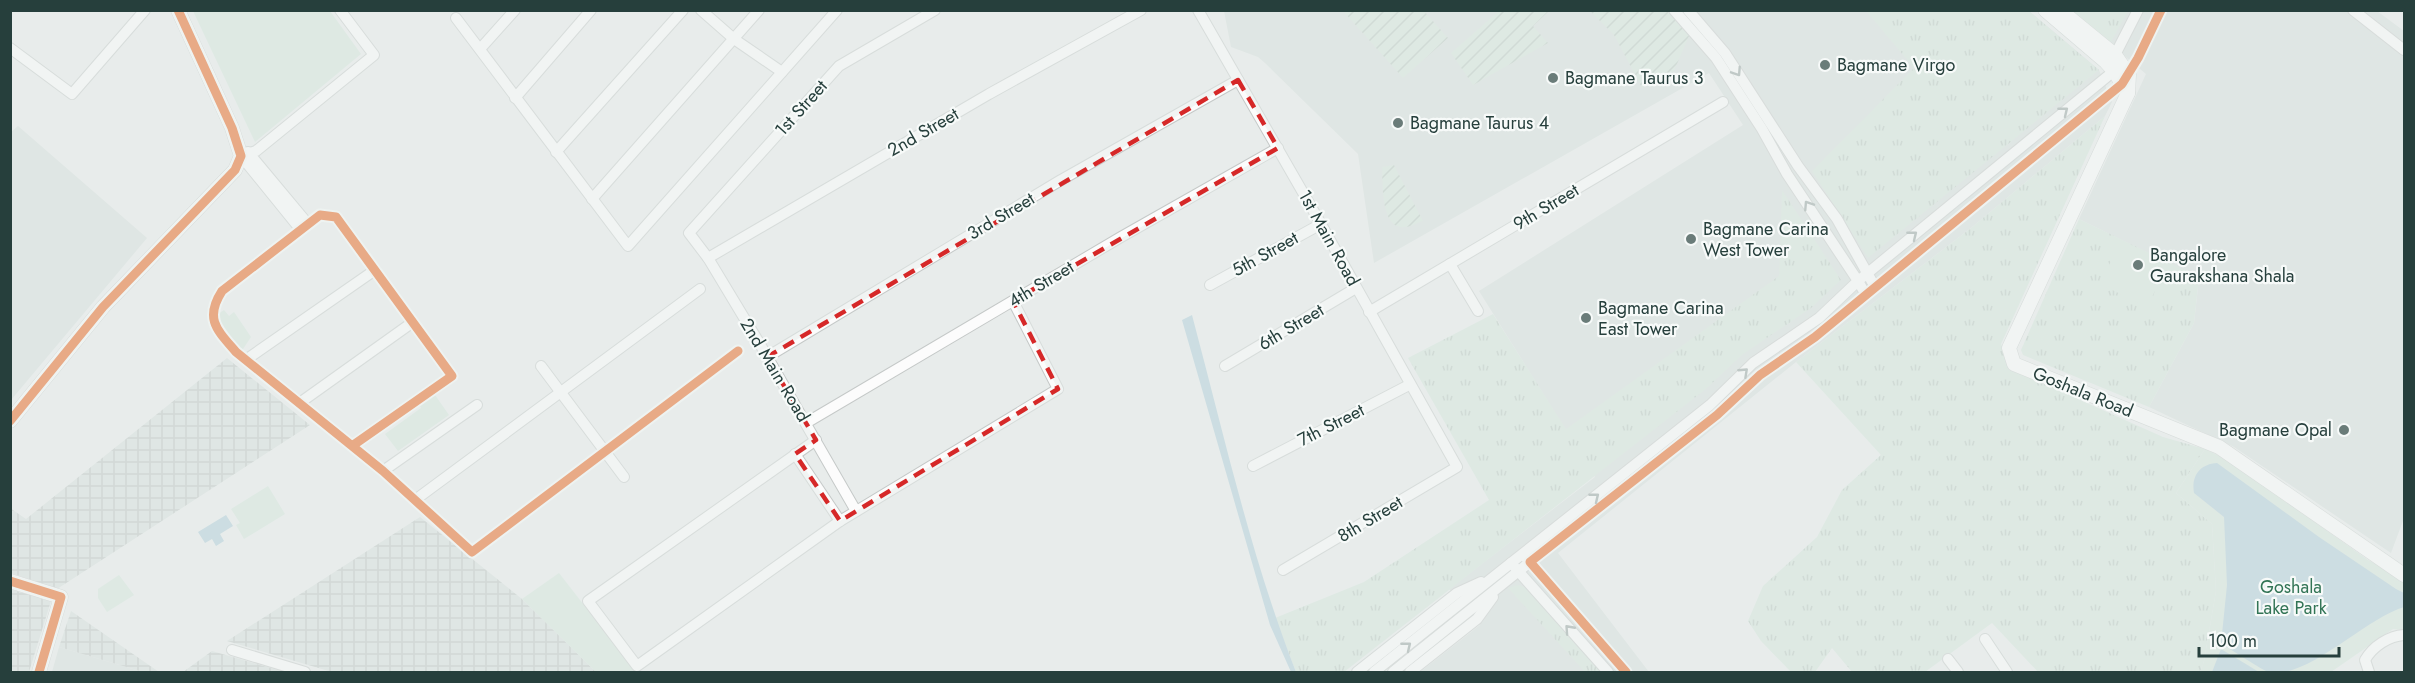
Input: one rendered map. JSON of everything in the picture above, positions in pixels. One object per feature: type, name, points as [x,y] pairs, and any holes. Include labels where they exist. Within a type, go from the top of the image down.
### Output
[{"type":"street","points":[[10,48],[72,94],[145,10]]},
{"type":"street","points":[[178,10],[245,154],[304,227]]},
{"type":"street","points":[[480,50],[515,10]]},
{"type":"street","points":[[515,98],[591,10]]},
{"type":"street","points":[[556,152],[683,10]]},
{"type":"street","points":[[701,10],[734,39],[782,72]]},
{"type":"street","points":[[592,199],[759,10]]},
{"type":"street","points":[[456,18],[628,246],[837,10]]},
{"type":"street","name":"1st Street","points":[[689,233],[839,66],[935,10]]},
{"type":"street","name":"2nd Street","points":[[708,258],[989,94],[1142,10]]},
{"type":"street","name":"1st Main Road","points":[[1198,10],[1457,467]]},
{"type":"street","points":[[1674,10],[1716,58],[1866,295]]},
{"type":"street","points":[[1688,10],[1725,53],[1798,166],[1837,219],[1875,287]]},
{"type":"street","points":[[2045,10],[2126,84]]},
{"type":"street","points":[[2060,10],[2115,55],[2126,84]]},
{"type":"street","points":[[1374,672],[1444,624],[1514,568],[1710,405],[1753,363],[1819,318],[1868,272],[2114,71],[2115,55],[2138,10]]},
{"type":"street","points":[[1526,558],[1717,415],[1760,375],[1815,337],[2126,84],[2161,10]]},
{"type":"street","points":[[2353,10],[2404,50]]},
{"type":"street","points":[[2363,10],[2404,43]]},
{"type":"street","points":[[10,421],[103,307],[235,171],[245,154],[256,151],[374,54],[346,13]]},
{"type":"street","name":"3rd Street","points":[[767,357],[1061,180],[1238,80]]},
{"type":"street","name":"Goshala Road","points":[[2126,84],[2009,348],[2014,364],[2219,447],[2404,575]]},
{"type":"street","name":"9th Street","points":[[1369,312],[1723,102]]},
{"type":"street","name":"4th Street","points":[[807,423],[1278,148]]},
{"type":"street","points":[[352,446],[452,376],[336,217],[320,215],[222,291],[213,305],[214,320],[221,334],[236,352],[301,402],[472,552],[738,351]]},
{"type":"street","name":"5th Street","points":[[1210,285],[1321,224]]},
{"type":"street","name":"2nd Main Road","points":[[689,233],[708,258],[807,423],[856,511]]},
{"type":"street","points":[[1450,264],[1478,311]]},
{"type":"street","points":[[247,359],[375,270]]},
{"type":"street","name":"6th Street","points":[[1225,366],[1356,288]]},
{"type":"street","points":[[415,500],[700,289]]},
{"type":"street","points":[[816,440],[588,601],[637,666],[840,521],[1058,389],[1013,301]]},
{"type":"street","points":[[301,402],[413,322]]},
{"type":"street","points":[[541,366],[624,477]]},
{"type":"street","name":"7th Street","points":[[1253,466],[1409,385]]},
{"type":"street","points":[[382,471],[477,405]]},
{"type":"street","points":[[795,454],[840,521]]},
{"type":"street","name":"8th Street","points":[[1283,570],[1457,467]]},
{"type":"street","points":[[1526,558],[1626,672]]},
{"type":"street","points":[[1514,568],[1608,672]]},
{"type":"street","points":[[1357,672],[1457,592],[1499,580]]},
{"type":"street","points":[[1410,672],[1478,619],[1499,580]]},
{"type":"street","points":[[10,581],[61,597],[39,672]]},
{"type":"street","points":[[1393,672],[1444,624]]},
{"type":"street","points":[[2369,672],[2365,660],[2370,652],[2393,635],[2404,635]]},
{"type":"street","points":[[1984,639],[2003,671]]},
{"type":"street","points":[[232,650],[305,672]]},
{"type":"street","points":[[1948,659],[1958,672]]},
{"type":"highlighted area","points":[[1238,80],[1278,148],[1013,301],[1058,389],[840,521],[795,454],[816,440],[767,357]]},
{"type":"shaded area","points":[[1224,11],[2029,11],[2099,70],[2112,102],[2105,116],[1971,228],[1796,362],[1558,553],[1649,672],[1420,672],[1480,625],[1449,589],[1595,477],[1479,291],[1743,125],[1709,73],[1374,263],[1358,154],[1258,57],[1231,47]]},
{"type":"shaded area","points":[[2071,11],[2377,11],[2404,31],[2404,518],[2391,553],[2234,447],[2149,407],[2194,323],[2199,278],[2079,219],[2146,74]]},
{"type":"shaded area","points":[[18,126],[147,238],[11,400],[10,133]]},
{"type":"shaded area","points":[[227,358],[310,425],[57,589],[11,573],[10,508],[26,519]]},
{"type":"shaded area","points":[[420,517],[522,599],[596,672],[332,672],[227,641]]},
{"type":"shaded area","points":[[10,589],[51,601],[29,672],[11,672]]},
{"type":"shaded area","points":[[71,611],[159,672],[143,672],[59,647]]},
{"type":"shaded area","points":[[59,647],[143,672],[52,672]]},
{"type":"shaded area","points":[[212,651],[284,672],[183,672]]},
{"type":"green space","points":[[1500,10],[1549,11],[1533,26],[1548,43],[1473,85],[1451,53]]},
{"type":"green space","points":[[193,11],[330,11],[361,54],[255,142]]},
{"type":"green space","points":[[1343,11],[1424,11],[1448,38],[1403,78]]},
{"type":"green space","points":[[1590,11],[1667,11],[1689,36],[1674,71],[1642,88],[1614,35]]},
{"type":"green space","points":[[1866,11],[2029,11],[2099,70],[1868,258],[1812,171],[1914,68]]},
{"type":"green space","points":[[2071,11],[2128,11],[2110,44]]},
{"type":"green space","points":[[2105,116],[2001,344],[2013,370],[2163,437],[2205,449],[2176,493],[2212,524],[2216,591],[2200,672],[2038,672],[1992,623],[1925,672],[1852,672],[1832,648],[1815,672],[1791,672],[1761,641],[1748,621],[1763,586],[1817,537],[1842,490],[1881,455],[1796,362],[1971,228]]},
{"type":"green space","points":[[1394,165],[1423,221],[1410,226],[1397,226],[1391,221],[1384,204],[1382,167]]},
{"type":"green space","points":[[1782,190],[1841,280],[1811,308],[1742,355],[1706,389],[1344,672],[1296,672],[1275,618],[1364,582],[1489,500],[1408,358],[1493,314],[1566,429],[1779,276]]},
{"type":"green space","points":[[2079,219],[2199,277],[2194,323],[2149,407],[2023,355],[2021,350]]},
{"type":"green space","points":[[2121,240],[2169,263],[2147,307],[2100,284]]},
{"type":"green space","points":[[224,310],[229,316],[234,312],[251,337],[241,352],[220,328],[218,314]]},
{"type":"green space","points":[[435,395],[449,415],[398,451],[385,434]]},
{"type":"green space","name":"Goshala Lake Park","points":[[2205,449],[2228,460],[2368,560],[2404,579],[2404,630],[2393,629],[2331,672],[2200,672],[2216,591],[2212,524],[2176,493]]},
{"type":"green space","points":[[268,486],[285,514],[244,539],[236,525],[240,523],[231,509]]},
{"type":"green space","points":[[559,573],[636,672],[596,672],[522,599]]},
{"type":"green space","points":[[119,575],[134,595],[107,612],[98,598],[98,589]]},
{"type":"green space","points":[[1517,585],[1526,587],[1602,672],[1585,672],[1508,588]]},
{"type":"water","points":[[1192,315],[1265,585],[1296,672],[1291,672],[1270,625],[1182,320]]},
{"type":"water","name":"Goshala Lake Park","points":[[2217,463],[2319,537],[2404,593],[2404,607],[2372,623],[2318,658],[2284,672],[2266,671],[2221,644],[2227,585],[2224,517],[2194,493],[2193,487],[2195,476],[2201,468]]},
{"type":"water","points":[[226,515],[233,526],[220,534],[224,541],[216,546],[212,539],[205,543],[198,532]]},
{"type":"water","points":[[2221,649],[2259,672],[2212,672]]},
{"type":"cycle path","points":[[10,421],[103,307],[235,170],[241,156],[232,128],[178,10]]},
{"type":"cycle path","points":[[1626,672],[1530,562],[1717,415],[1760,375],[1815,337],[2122,84],[2138,58],[2161,10]]},
{"type":"cycle path","points":[[352,446],[452,376],[336,217],[320,215],[222,291],[214,309],[215,324],[236,352],[383,471],[472,552],[738,351]]},
{"type":"cycle path","points":[[10,581],[61,597],[39,672]]},
{"type":"place","name":"Bagmane Virgo","points":[[1825,65]]},
{"type":"place","name":"Bagmane Taurus 3","points":[[1553,78]]},
{"type":"place","name":"Bagmane Taurus 4","points":[[1398,123]]},
{"type":"place","name":"Bagmane Carina West Tower","points":[[1691,239]]},
{"type":"place","name":"Bangalore Gaurakshana Shala","points":[[2138,265]]},
{"type":"place","name":"Bagmane Carina East Tower","points":[[1586,318]]},
{"type":"place","name":"Bagmane Opal","points":[[2344,430]]}]
